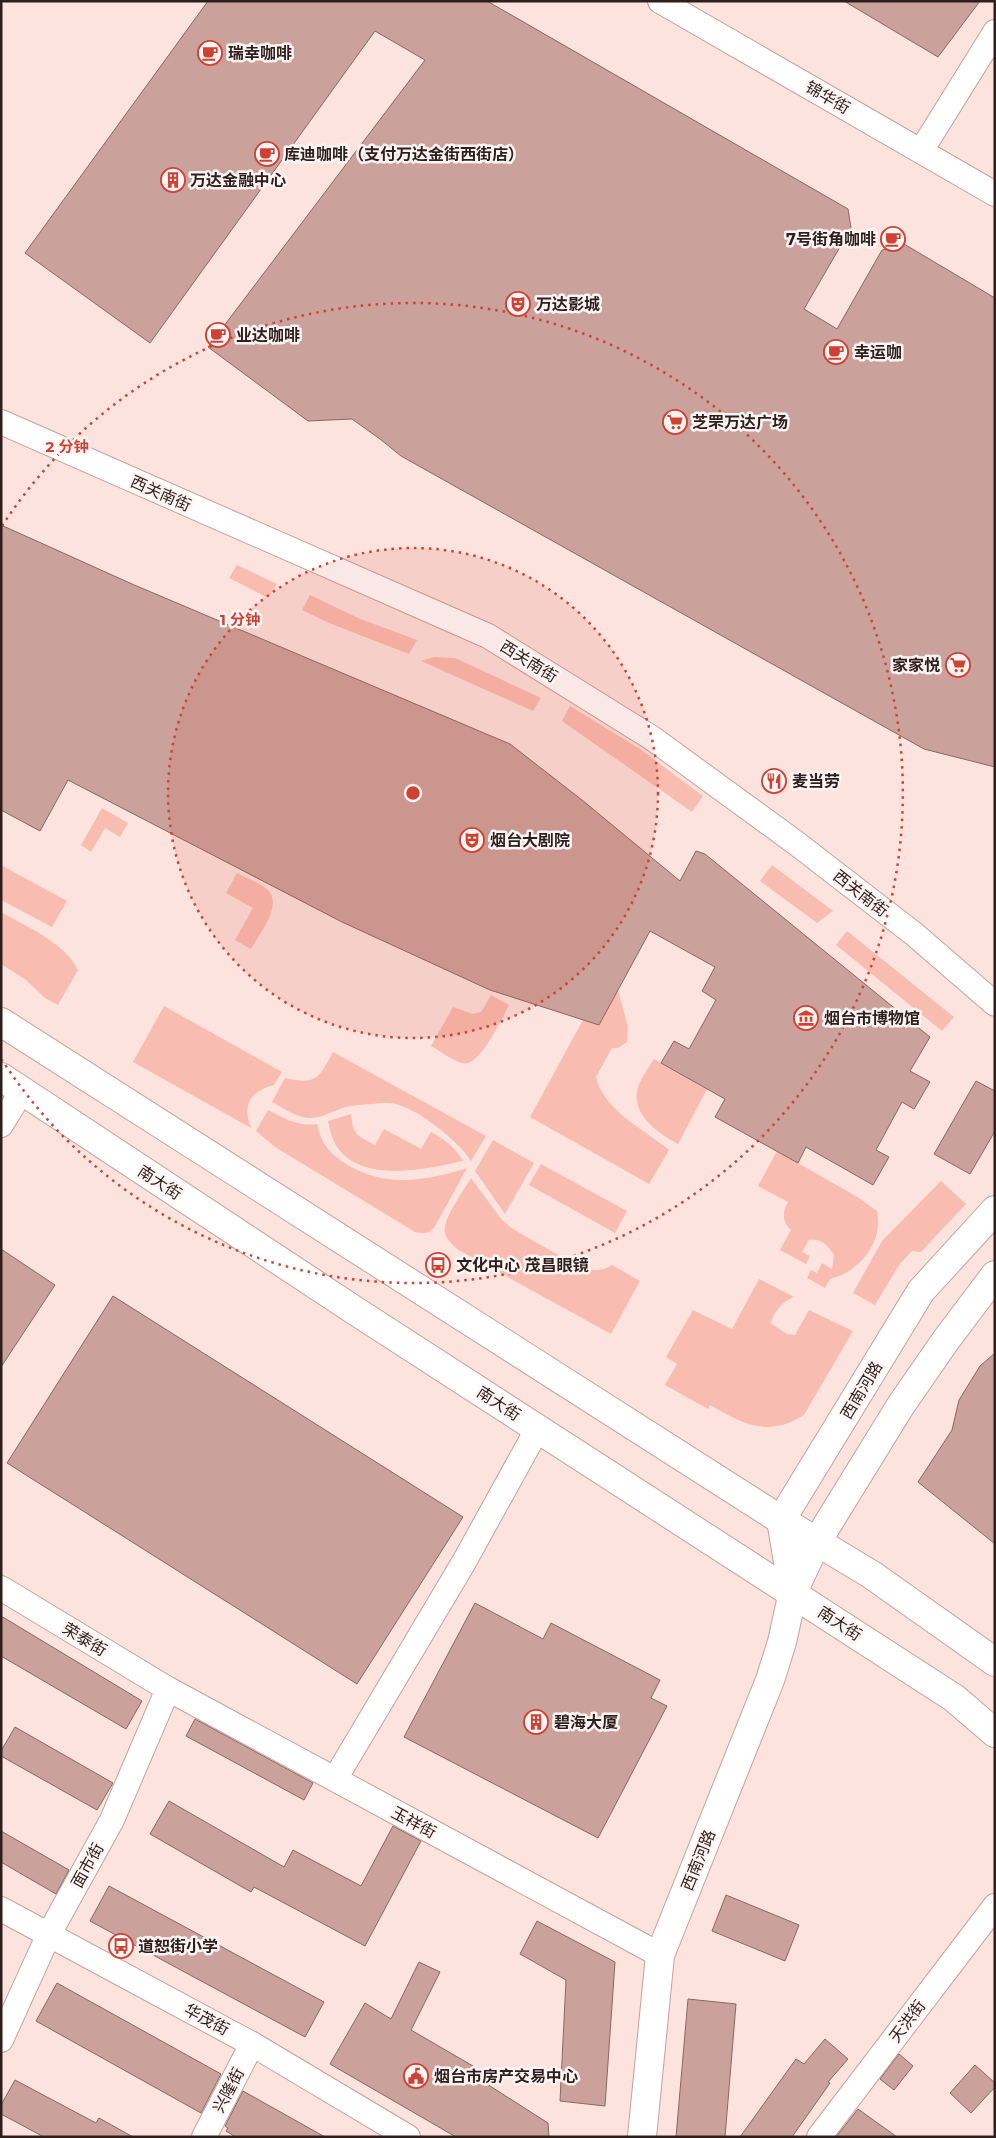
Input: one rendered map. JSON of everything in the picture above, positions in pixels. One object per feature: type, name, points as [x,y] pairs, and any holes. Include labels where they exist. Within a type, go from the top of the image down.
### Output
[{"type":"main road","points":[[1,1022],[781,1520],[872,1575],[995,1662]]},
{"type":"main road","name":"南大街","points":[[12,1084],[346,1305],[793,1592],[954,1698],[995,1733]]},
{"type":"main road","name":"西南河路","points":[[793,1592],[781,1520],[921,1292],[995,1210]]},
{"type":"main road","name":"西南河路","points":[[642,2137],[660,1955],[770,1680],[782,1642],[793,1592],[816,1542],[901,1405],[946,1340],[995,1275]]},
{"type":"street","name":"锦华街","points":[[660,1],[995,194]]},
{"type":"street","points":[[921,151],[995,32]]},
{"type":"street","name":"西关南街","points":[[1,422],[488,636],[652,738],[796,843],[914,934],[995,1004]]},
{"type":"street","points":[[1,1125],[12,1084]]},
{"type":"street","points":[[335,1779],[464,1562],[538,1428]]},
{"type":"street","name":"荣泰街","points":[[1,1588],[168,1689]]},
{"type":"street","name":"玉祥街","points":[[168,1689],[660,1955]]},
{"type":"street","name":"面市街","points":[[1,2040],[49,1934],[112,1820],[168,1689]]},
{"type":"street","name":"天洪街","points":[[820,2137],[995,1906]]},
{"type":"street","name":"华茂街","points":[[1,1909],[252,2044],[408,2137]]},
{"type":"street","name":"兴隆街","points":[[204,2137],[252,2044]]},
{"type":"shaded area","points":[[237,565],[277,584],[268,598],[229,578]]},
{"type":"shaded area","points":[[310,595],[358,618],[417,640],[409,654],[329,623],[302,610]]},
{"type":"shaded area","points":[[434,657],[455,658],[541,698],[533,711],[421,661]]},
{"type":"shaded area","points":[[570,706],[640,749],[703,796],[692,812],[562,721]]},
{"type":"shaded area","points":[[102,808],[128,823],[120,837],[105,828],[91,852],[81,845]]},
{"type":"shaded area","points":[[1,865],[67,901],[52,927],[1,900]]},
{"type":"shaded area","points":[[772,865],[833,911],[817,923],[760,881]]},
{"type":"shaded area","points":[[237,873],[265,887],[272,896],[273,904],[268,920],[251,949],[235,940],[253,908],[226,893]]},
{"type":"shaded area","points":[[1,912],[44,936],[64,951],[72,960],[78,970],[58,1005],[45,998],[26,980],[1,964]]},
{"type":"shaded area","points":[[847,931],[954,1017],[942,1031],[836,945]]},
{"type":"shaded area","points":[[618,990],[628,1027],[627,1042],[618,1048],[612,1048],[596,1077],[600,1089],[616,1110],[669,1150],[649,1184],[530,1117],[583,1020],[599,1025]]},
{"type":"shaded area","points":[[491,995],[509,1005],[496,1031],[476,1058],[469,1063],[458,1062],[431,1046],[453,1007],[473,1014],[481,1012]]},
{"type":"shaded area","points":[[164,1006],[282,1072],[274,1085],[259,1091],[250,1100],[247,1112],[251,1128],[133,1062]]},
{"type":"shaded area","points":[[333,1052],[486,1136],[471,1161],[446,1134],[422,1117],[399,1105],[385,1103],[351,1106],[320,1116],[305,1118],[295,1115],[272,1102],[285,1078],[304,1081],[315,1078],[320,1074]]},
{"type":"shaded area","points":[[654,1059],[707,1089],[678,1144],[648,1123],[639,1108],[637,1100],[638,1087]]},
{"type":"shaded area","points":[[268,1110],[297,1123],[317,1124],[324,1143],[337,1157],[362,1172],[377,1177],[407,1180],[422,1179],[467,1168],[434,1228],[425,1233],[415,1232],[275,1147],[256,1131]]},
{"type":"shaded area","points":[[351,1114],[353,1127],[357,1134],[375,1145],[384,1129],[421,1149],[431,1132],[449,1144],[463,1161],[414,1170],[396,1171],[362,1166],[348,1159],[337,1147],[332,1138],[328,1121]]},
{"type":"shaded area","points":[[493,1140],[534,1163],[505,1214],[475,1171]]},
{"type":"shaded area","points":[[777,1151],[859,1198],[877,1211],[877,1234],[867,1254],[851,1270],[830,1279],[825,1288],[807,1278],[811,1270],[817,1273],[822,1263],[832,1269],[834,1255],[827,1245],[821,1241],[809,1240],[802,1252],[810,1256],[806,1264],[780,1250],[791,1230],[784,1217],[788,1202],[758,1186]]},
{"type":"shaded area","points":[[541,1164],[627,1211],[615,1233],[529,1185]]},
{"type":"shaded area","points":[[471,1178],[502,1220],[513,1229],[581,1268],[601,1270],[612,1265],[640,1281],[611,1334],[457,1249],[451,1243],[445,1232],[447,1220]]},
{"type":"shaded area","points":[[941,1181],[966,1204],[921,1252],[912,1251],[899,1265],[875,1305],[853,1293],[882,1241]]},
{"type":"shaded area","points":[[759,1279],[794,1297],[779,1307],[770,1323],[787,1334],[795,1335],[809,1310],[853,1331],[804,1415],[779,1426],[767,1427],[745,1423],[710,1405],[708,1409],[665,1385],[677,1364],[666,1357],[693,1310],[732,1329]]},
{"type":"building","name":"芝罘万达广场","points":[[208,1],[487,1],[848,209],[851,228],[804,309],[837,329],[882,250],[904,244],[995,298],[995,767],[924,749],[401,456],[352,419],[308,421],[208,347],[425,60],[375,31],[150,343],[25,253]]},
{"type":"building","points":[[844,1],[980,1],[938,57]]},
{"type":"building","points":[[1,525],[132,584],[510,744],[582,800],[680,881],[696,851],[705,854],[930,1037],[910,1071],[930,1082],[914,1109],[902,1102],[876,1150],[889,1157],[873,1185],[806,1147],[798,1163],[715,1117],[725,1099],[661,1063],[674,1041],[689,1049],[716,1000],[702,991],[715,967],[650,931],[599,1025],[490,990],[342,922],[68,780],[40,831],[1,810]]},
{"type":"building","points":[[976,1081],[995,1091],[995,1131],[970,1174],[934,1154]]},
{"type":"building","points":[[1,1249],[55,1285],[1,1367]]},
{"type":"building","points":[[113,1296],[463,1517],[357,1684],[7,1463]]},
{"type":"building","points":[[995,1353],[995,1544],[918,1482],[952,1430],[959,1400],[980,1366]]},
{"type":"building","name":"碧海大厦","points":[[475,1603],[543,1639],[551,1623],[660,1680],[651,1698],[667,1706],[598,1838],[404,1737]]},
{"type":"building","points":[[1,1616],[142,1701],[126,1729],[1,1656]]},
{"type":"building","points":[[195,1719],[313,1783],[304,1800],[186,1736]]},
{"type":"building","points":[[15,1727],[113,1783],[97,1810],[1,1756],[1,1751]]},
{"type":"building","points":[[169,1801],[284,1867],[293,1850],[361,1886],[393,1826],[421,1841],[365,1946],[254,1887],[251,1892],[150,1834]]},
{"type":"building","points":[[1,1831],[69,1870],[56,1894],[1,1862]]},
{"type":"building","points":[[109,1886],[324,2002],[305,2037],[90,1921]]},
{"type":"building","points":[[726,1895],[799,1925],[785,1961],[712,1931]]},
{"type":"building","points":[[537,1921],[615,1962],[605,2106],[560,2101],[566,1980],[520,1954]]},
{"type":"building","name":"烟台市房产交易中心","points":[[419,1962],[440,1972],[411,2030],[473,2066],[490,2086],[548,2123],[549,2137],[456,2137],[330,2064],[365,2003],[391,2019]]},
{"type":"building","points":[[57,1983],[221,2074],[201,2113],[36,2021]]},
{"type":"building","points":[[688,1999],[736,2004],[725,2137],[676,2137]]},
{"type":"building","points":[[825,2039],[848,2059],[828,2082],[830,2083],[792,2137],[740,2137],[796,2059],[804,2064]]},
{"type":"building","points":[[899,2054],[913,2066],[894,2090],[880,2079]]},
{"type":"building","points":[[975,2065],[995,2083],[995,2087],[971,2113],[950,2093]]},
{"type":"building","points":[[15,2080],[96,2123],[99,2118],[133,2137],[44,2137],[1,2114],[1,2105]]},
{"type":"building","points":[[243,2091],[325,2137],[236,2137],[226,2131],[228,2128],[225,2126]]},
{"type":"building","points":[[858,2109],[897,2137],[836,2137]]},
{"type":"place","name":"瑞幸咖啡","points":[[210,53]]},
{"type":"place","name":"库迪咖啡（支付万达金街西街店）","points":[[267,154]]},
{"type":"place","name":"万达金融中心","points":[[173,180]]},
{"type":"place","name":"7号街角咖啡","points":[[893,239]]},
{"type":"place","name":"万达影城","points":[[518,304]]},
{"type":"place","name":"业达咖啡","points":[[218,335]]},
{"type":"place","name":"幸运咖","points":[[836,352]]},
{"type":"place","name":"芝罘万达广场","points":[[675,422]]},
{"type":"place","name":"家家悦","points":[[958,665]]},
{"type":"place","name":"麦当劳","points":[[774,781]]},
{"type":"place","name":"烟台大剧院","points":[[472,840]]},
{"type":"place","name":"烟台市博物馆","points":[[806,1018]]},
{"type":"place","name":"文化中心 茂昌眼镜","points":[[438,1265]]},
{"type":"place","name":"碧海大厦","points":[[536,1722]]},
{"type":"place","name":"道恕街小学","points":[[121,1946]]},
{"type":"place","name":"烟台市房产交易中心","points":[[416,2076]]}]
